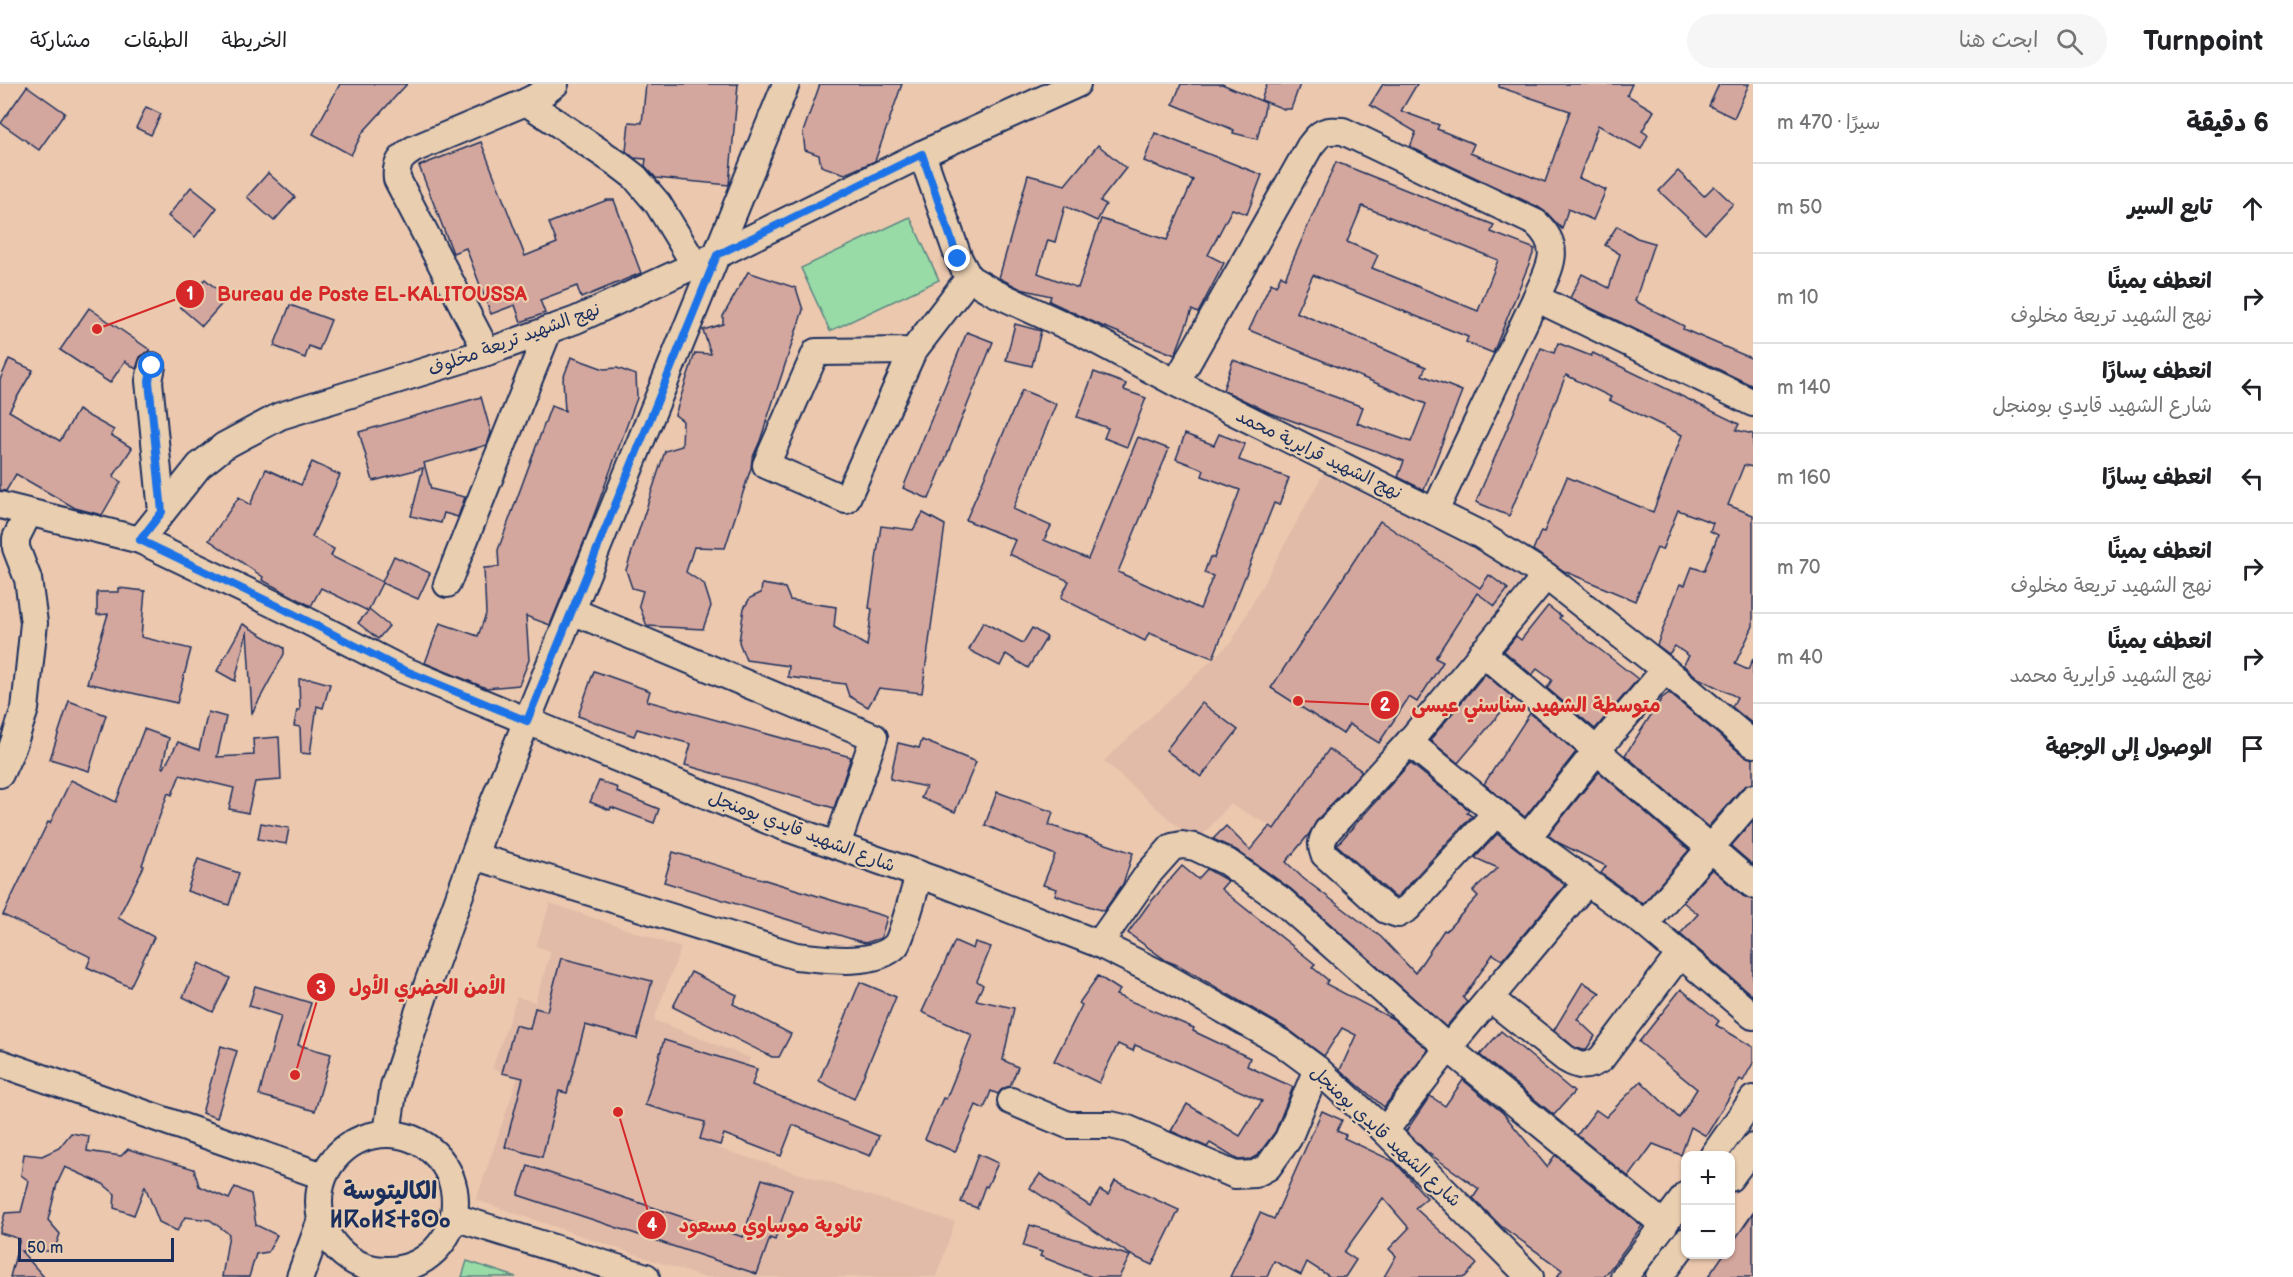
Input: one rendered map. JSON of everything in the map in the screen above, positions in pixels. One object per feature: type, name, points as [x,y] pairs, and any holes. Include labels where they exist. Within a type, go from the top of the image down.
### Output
[{"type":"street","points":[[486,352],[397,179],[396,169],[404,155],[414,149],[526,102],[555,84]]},
{"type":"street","points":[[387,1133],[394,1086],[474,856],[572,611],[706,260],[786,84]]},
{"type":"street","name":"نهج الشهيد تريعة مخلوف","points":[[140,540],[199,466],[224,446],[280,416],[486,352],[576,320],[706,260],[922,154],[1077,84]]},
{"type":"street","points":[[526,102],[635,177],[706,260]]},
{"type":"street","points":[[1176,383],[1310,146],[1321,132],[1343,131],[1374,144],[1536,224],[1549,237],[1553,249],[1551,262],[1435,511]]},
{"type":"street","points":[[913,351],[816,352],[766,465],[846,500],[913,351],[969,278],[958,259],[922,154]]},
{"type":"street","name":"نهج الشهيد قرايرية محمد","points":[[969,278],[1479,534],[1546,576],[1665,670],[1753,744]]},
{"type":"street","points":[[1536,298],[1753,403]]},
{"type":"street","points":[[447,584],[549,329]]},
{"type":"street","points":[[152,366],[149,381],[162,512]]},
{"type":"street","name":"شارع الشهيد قايدي بومنجل","points":[[0,505],[28,514],[140,540],[282,608],[399,668],[780,825],[919,874],[1099,944],[1219,1006],[1282,1043],[1317,1069],[1385,1131],[1530,1277]]},
{"type":"street","points":[[0,774],[12,748],[25,709],[34,623],[28,579],[16,548],[16,538],[28,514]]},
{"type":"street","points":[[1496,813],[1403,912],[1393,914],[1324,854],[1321,843],[1328,830],[1409,742],[1546,576]]},
{"type":"street","points":[[572,611],[874,736],[837,845]]},
{"type":"street","points":[[1482,652],[1753,885]]},
{"type":"street","points":[[1527,838],[1665,670]]},
{"type":"street","points":[[1409,742],[1527,838],[1645,924],[1753,1016]]},
{"type":"street","points":[[1645,924],[1753,798]]},
{"type":"street","points":[[1099,944],[1166,852],[1177,845],[1195,847],[1227,862],[1281,900],[1448,1048],[1664,1225]]},
{"type":"street","points":[[474,856],[796,956],[830,960],[864,959],[881,954],[896,944],[919,874]]},
{"type":"street","points":[[1385,1131],[1448,1048],[1587,882]]},
{"type":"street","points":[[1491,999],[1566,1059],[1576,1066],[1585,1067],[1600,1059],[1680,954]]},
{"type":"street","points":[[0,1063],[323,1176]]},
{"type":"street","points":[[1011,1101],[1068,1125],[1111,1125],[1128,1129],[1235,1175],[1255,1174],[1268,1167],[1288,1139],[1317,1069]]},
{"type":"street","points":[[1716,1151],[1753,1099]]},
{"type":"street","points":[[387,1133],[418,1140],[436,1154],[449,1172],[453,1184],[456,1194],[454,1217],[445,1238],[427,1266],[388,1270],[366,1267],[346,1257],[330,1240],[321,1220],[318,1198],[323,1176],[335,1157],[352,1143],[373,1134],[387,1133]]},
{"type":"street","points":[[1735,1172],[1753,1147]]},
{"type":"street","points":[[1624,1277],[1681,1201]]},
{"type":"street","points":[[454,1217],[646,1277]]},
{"type":"street","points":[[300,1277],[321,1220]]},
{"type":"street","points":[[1659,1277],[1681,1247]]},
{"type":"shaded area","points":[[1323,474],[1528,576],[1311,847],[1230,804],[1196,843],[1104,761],[1232,641]]},
{"type":"shaded area","points":[[550,903],[681,948],[654,1020],[750,1058],[717,1148],[955,1222],[936,1277],[702,1277],[476,1200],[518,1077],[492,1069],[517,997],[535,1002],[551,951],[536,946]]},
{"type":"green space","points":[[910,217],[939,280],[830,331],[801,268]]},
{"type":"green space","points":[[467,1261],[516,1277],[462,1277]]},
{"type":"building","points":[[340,84],[407,84],[363,132],[351,155],[313,134]]},
{"type":"building","points":[[646,84],[738,84],[729,185],[656,178],[645,166],[646,159],[634,158],[626,151],[629,122],[642,123]]},
{"type":"building","points":[[820,84],[902,84],[875,161],[845,174],[821,166],[819,155],[805,150],[803,132]]},
{"type":"building","points":[[1181,84],[1222,84],[1266,103],[1257,139],[1233,133],[1234,130],[1173,104]]},
{"type":"building","points":[[1267,84],[1300,84],[1291,109],[1284,109],[1261,100]]},
{"type":"building","points":[[1383,84],[1417,84],[1401,111],[1439,125],[1437,129],[1474,144],[1470,153],[1545,182],[1570,111],[1499,87],[1499,84],[1632,84],[1627,95],[1654,111],[1642,131],[1648,135],[1641,149],[1598,125],[1579,178],[1606,190],[1593,220],[1568,209],[1562,229],[1538,207],[1410,147],[1416,132],[1370,105]]},
{"type":"building","points":[[1719,84],[1749,84],[1734,118],[1709,106]]},
{"type":"building","points":[[27,86],[65,113],[39,150],[1,123]]},
{"type":"building","points":[[146,107],[161,114],[151,135],[136,128]]},
{"type":"building","points":[[1155,133],[1262,175],[1247,214],[1232,209],[1208,255],[1224,263],[1198,313],[1192,310],[1175,355],[1102,326],[1049,301],[1051,296],[1021,289],[999,278],[1028,175],[1065,185],[1098,145],[1126,168],[1100,201],[1106,204],[1097,221],[1065,206],[1055,242],[1048,240],[1038,273],[1078,288],[1101,219],[1167,240],[1193,180],[1144,161]]},
{"type":"building","points":[[481,142],[525,256],[557,243],[549,223],[607,200],[614,200],[641,273],[581,298],[577,286],[540,300],[545,313],[521,322],[515,305],[491,314],[466,248],[453,253],[419,166]]},
{"type":"building","points":[[1336,162],[1494,225],[1491,232],[1535,249],[1493,353],[1466,342],[1468,337],[1313,275],[1296,312],[1426,367],[1422,375],[1462,391],[1424,490],[1398,477],[1404,461],[1268,412],[1223,390],[1233,360],[1363,407],[1357,423],[1411,442],[1426,404],[1249,330],[1271,283],[1276,286],[1281,275],[1285,278]],"holes":[[[1362,206],[1498,260],[1478,311],[1372,268],[1378,255],[1347,242]]]},
{"type":"building","points":[[1678,171],[1704,196],[1714,186],[1733,204],[1705,234],[1659,191]]},
{"type":"building","points":[[268,173],[295,197],[274,221],[247,197]]},
{"type":"building","points":[[191,187],[217,208],[195,237],[168,216]]},
{"type":"building","points":[[1617,226],[1637,238],[1654,243],[1635,301],[1684,326],[1683,329],[1753,359],[1753,386],[1570,298],[1582,274],[1609,288],[1620,254],[1605,245]]},
{"type":"building","points":[[748,272],[796,288],[803,310],[752,459],[725,548],[694,547],[686,572],[704,584],[711,606],[703,629],[647,626],[639,605],[643,591],[632,588],[626,570],[665,451],[682,446],[683,421],[675,415],[695,353],[711,354],[703,330],[723,324],[723,316]]},
{"type":"building","points":[[205,279],[227,298],[202,326],[180,307]]},
{"type":"building","points":[[290,305],[331,320],[319,350],[309,346],[305,358],[274,346]]},
{"type":"building","points":[[89,308],[150,350],[140,357],[136,369],[125,361],[110,383],[60,350]]},
{"type":"building","points":[[1015,324],[1041,331],[1032,366],[1006,360]]},
{"type":"building","points":[[967,332],[993,342],[929,499],[903,488]]},
{"type":"building","points":[[1558,343],[1591,356],[1593,353],[1739,424],[1736,430],[1753,434],[1753,467],[1744,465],[1728,505],[1753,515],[1753,626],[1735,664],[1748,670],[1753,659],[1753,724],[1732,707],[1737,697],[1698,678],[1683,665],[1689,656],[1675,646],[1669,654],[1657,645],[1680,584],[1685,585],[1692,567],[1704,571],[1718,535],[1710,531],[1713,523],[1678,510],[1662,550],[1657,548],[1635,601],[1564,571],[1533,550],[1541,531],[1544,532],[1567,477],[1653,512],[1682,435],[1609,400],[1611,397],[1566,375],[1509,516],[1476,502],[1541,348],[1554,353]]},
{"type":"building","points":[[571,357],[604,369],[617,368],[636,375],[637,398],[587,534],[550,625],[526,616],[529,660],[519,685],[486,688],[425,663],[440,623],[478,636],[486,614],[484,568],[499,567],[498,550],[551,406],[565,411],[563,379]]},
{"type":"building","points":[[9,359],[33,370],[9,411],[60,441],[78,410],[114,430],[111,435],[132,448],[113,477],[121,482],[102,515],[75,508],[16,474],[6,491],[0,490],[0,380]]},
{"type":"building","points":[[1094,372],[1126,384],[1124,390],[1146,398],[1127,447],[1104,438],[1108,428],[1077,417]]},
{"type":"building","points":[[1022,390],[1056,404],[1013,509],[1051,526],[1044,540],[1088,559],[1138,437],[1169,449],[1118,572],[1200,609],[1213,576],[1204,573],[1210,557],[1214,558],[1240,490],[1202,476],[1204,470],[1176,459],[1185,434],[1214,445],[1219,434],[1245,444],[1239,460],[1289,478],[1279,505],[1274,503],[1213,658],[1149,633],[1145,641],[1061,598],[1069,581],[1009,554],[1015,540],[966,520]]},
{"type":"building","points":[[481,397],[491,433],[487,445],[424,463],[431,489],[465,497],[458,517],[444,513],[441,523],[411,516],[423,468],[373,481],[359,432]]},
{"type":"building","points":[[312,462],[340,475],[312,537],[334,549],[331,556],[382,582],[394,556],[430,573],[418,599],[382,583],[368,611],[321,588],[311,606],[262,580],[263,577],[209,540],[239,497],[250,505],[266,469],[301,485]]},
{"type":"building","points":[[923,513],[945,525],[922,693],[879,688],[868,707],[849,696],[845,684],[788,677],[789,666],[746,660],[739,642],[744,608],[750,598],[761,593],[762,584],[785,588],[790,600],[836,607],[834,627],[867,646],[872,609],[869,608],[881,526],[913,530]]},
{"type":"building","points":[[1380,521],[1480,588],[1489,575],[1508,589],[1495,606],[1477,593],[1435,658],[1443,662],[1417,702],[1409,697],[1379,743],[1349,724],[1343,734],[1271,688]]},
{"type":"building","points":[[119,588],[145,591],[141,637],[191,649],[177,703],[87,683],[108,614],[97,615],[97,592],[119,592]]},
{"type":"building","points":[[1548,606],[1561,616],[1559,618],[1638,679],[1595,729],[1547,688],[1552,680],[1537,669],[1532,675],[1504,651],[1516,636],[1521,640]]},
{"type":"building","points":[[369,610],[389,626],[378,639],[358,623]]},
{"type":"building","points":[[983,622],[1023,643],[1032,628],[1047,637],[1028,668],[1006,654],[1000,666],[969,650]]},
{"type":"building","points":[[243,624],[284,648],[284,654],[252,713],[247,631],[235,681],[217,671]]},
{"type":"building","points":[[594,671],[650,691],[647,701],[851,757],[834,808],[685,765],[691,744],[637,729],[634,736],[578,716]]},
{"type":"building","points":[[1485,674],[1513,698],[1458,763],[1430,740]]},
{"type":"building","points":[[299,679],[312,679],[330,684],[323,708],[317,706],[310,754],[301,753],[300,727],[294,726],[297,710],[300,710]]},
{"type":"building","points":[[1669,693],[1743,755],[1753,759],[1753,783],[1742,788],[1708,827],[1625,755],[1662,698]]},
{"type":"building","points":[[69,701],[106,715],[89,771],[50,759]]},
{"type":"building","points":[[1202,703],[1238,730],[1201,777],[1166,750]]},
{"type":"building","points":[[208,712],[226,717],[217,757],[254,755],[253,739],[279,737],[281,780],[255,782],[248,813],[229,809],[234,788],[180,775],[172,795],[168,793],[142,865],[144,866],[118,918],[154,937],[130,987],[87,967],[91,957],[3,915],[71,780],[116,802],[144,729],[169,738],[162,767],[164,768],[178,742],[199,750]]},
{"type":"building","points":[[1530,713],[1576,752],[1525,817],[1484,784]]},
{"type":"building","points":[[922,740],[976,762],[955,812],[921,798],[926,787],[890,779],[898,743],[919,748]]},
{"type":"building","points":[[1329,749],[1362,771],[1317,820],[1309,834],[1286,862],[1304,879],[1381,937],[1415,973],[1444,930],[1446,931],[1478,896],[1473,891],[1498,868],[1475,858],[1497,834],[1565,885],[1502,960],[1493,954],[1463,998],[1467,1002],[1446,1027],[1291,889],[1236,850],[1213,839],[1226,826],[1250,850],[1270,826],[1274,829]]},
{"type":"building","points":[[1410,763],[1469,810],[1467,813],[1472,816],[1396,898],[1337,845]]},
{"type":"building","points":[[1599,772],[1689,850],[1643,904],[1601,873],[1606,866],[1559,843],[1548,835]]},
{"type":"building","points":[[599,781],[618,788],[617,792],[659,809],[654,823],[590,802]]},
{"type":"building","points":[[997,792],[1053,812],[1049,825],[1133,853],[1123,884],[1104,911],[1055,895],[1057,889],[1043,885],[1055,855],[985,825]]},
{"type":"building","points":[[1753,821],[1753,865],[1731,846]]},
{"type":"building","points":[[261,823],[289,828],[286,844],[258,839]]},
{"type":"building","points":[[673,852],[887,917],[881,938],[865,943],[664,882]]},
{"type":"building","points":[[198,859],[239,873],[229,905],[187,891]]},
{"type":"building","points":[[1182,866],[1198,879],[1207,869],[1228,881],[1221,889],[1315,964],[1312,967],[1328,980],[1326,984],[1393,1019],[1428,1050],[1384,1107],[1340,1070],[1356,1035],[1342,1028],[1324,1056],[1289,1030],[1180,966],[1167,961],[1128,933],[1148,905]]},
{"type":"building","points":[[1712,869],[1743,896],[1753,900],[1753,996],[1680,934],[1698,914],[1683,902]]},
{"type":"building","points":[[955,941],[973,949],[975,942],[991,947],[977,981],[983,985],[976,1000],[1014,1008],[1003,1060],[1018,1067],[1010,1086],[1002,1089],[998,1094],[991,1091],[984,1109],[976,1105],[955,1152],[925,1139],[943,1098],[946,1099],[972,1035],[922,1012]]},
{"type":"building","points":[[561,958],[652,981],[637,1039],[585,1025],[567,1093],[559,1091],[542,1157],[505,1147],[523,1078],[502,1073],[515,1025],[530,1029],[535,1008],[547,1011]]},
{"type":"building","points":[[199,963],[230,978],[213,1012],[183,997]]},
{"type":"building","points":[[691,972],[737,995],[733,1004],[791,1034],[779,1057],[772,1057],[673,1007]]},
{"type":"building","points":[[1098,976],[1120,990],[1116,995],[1194,1028],[1193,1031],[1250,1058],[1247,1066],[1293,1087],[1275,1132],[1258,1155],[1251,1159],[1238,1160],[1210,1143],[1207,1147],[1171,1131],[1187,1104],[1240,1136],[1262,1101],[1135,1045],[1133,1051],[1118,1044],[1099,1083],[1054,1061],[1082,1005],[1079,1003]]},
{"type":"building","points":[[860,982],[896,997],[854,1099],[819,1081]]},
{"type":"building","points":[[1583,982],[1600,993],[1577,1019],[1595,1036],[1586,1050],[1574,1047],[1554,1030]]},
{"type":"building","points":[[255,986],[311,1003],[298,1045],[331,1054],[315,1111],[259,1095],[281,1016],[249,1006]]},
{"type":"building","points":[[1681,989],[1719,1021],[1716,1025],[1753,1047],[1753,1063],[1743,1081],[1740,1079],[1706,1136],[1691,1127],[1681,1155],[1653,1144],[1629,1177],[1577,1135],[1596,1110],[1606,1117],[1641,1081],[1679,1118],[1697,1089],[1639,1042]]},
{"type":"building","points":[[1501,1031],[1574,1092],[1554,1115],[1480,1055]]},
{"type":"building","points":[[664,1040],[757,1069],[752,1085],[879,1136],[870,1156],[793,1125],[781,1156],[724,1134],[720,1145],[700,1139],[705,1122],[645,1105]]},
{"type":"building","points":[[221,1046],[237,1051],[217,1118],[202,1113]]},
{"type":"building","points":[[1463,1080],[1503,1113],[1547,1167],[1555,1155],[1642,1226],[1604,1277],[1557,1277],[1562,1270],[1501,1226],[1473,1198],[1479,1189],[1427,1152],[1406,1131],[1430,1096],[1445,1106]]},
{"type":"building","points":[[1322,1111],[1342,1120],[1337,1131],[1346,1135],[1344,1138],[1395,1162],[1427,1198],[1415,1208],[1477,1264],[1465,1277],[1384,1277],[1396,1256],[1389,1249],[1409,1228],[1383,1198],[1344,1252],[1356,1260],[1345,1277],[1330,1277],[1307,1262],[1301,1275],[1274,1261],[1267,1277],[1230,1277],[1260,1213],[1274,1219]]},
{"type":"building","points":[[71,1133],[89,1136],[87,1151],[121,1156],[128,1149],[194,1169],[199,1186],[229,1199],[235,1187],[251,1194],[256,1225],[277,1235],[268,1252],[256,1254],[249,1277],[222,1277],[229,1234],[210,1220],[185,1217],[177,1231],[159,1222],[145,1186],[134,1215],[114,1208],[115,1194],[103,1184],[65,1167],[57,1184],[48,1220],[60,1234],[54,1251],[21,1251],[44,1277],[10,1277],[20,1239],[0,1233],[0,1231],[5,1213],[21,1212],[29,1181],[21,1175],[24,1154],[42,1156],[59,1148]]},
{"type":"building","points":[[978,1154],[998,1163],[987,1187],[985,1186],[977,1208],[961,1202]]},
{"type":"building","points":[[528,1166],[743,1237],[762,1179],[792,1189],[775,1240],[770,1238],[757,1274],[518,1195]]},
{"type":"building","points":[[1040,1174],[1090,1206],[1100,1190],[1108,1195],[1115,1181],[1179,1210],[1152,1265],[1131,1255],[1030,1188]]},
{"type":"building","points":[[1753,1213],[1753,1277],[1708,1277],[1721,1259],[1735,1259],[1735,1239]]},
{"type":"building","points":[[1030,1225],[1130,1256],[1119,1277],[1092,1277],[1040,1256],[1042,1252],[1023,1246]]},
{"type":"place","name":"Bureau de Poste EL-KALITOUSSA","points":[[97,329]]},
{"type":"place","name":"متوسطة الشهيد سناسني عيسى","points":[[1298,701]]},
{"type":"place","name":"الأمن الحضري الأول","points":[[295,1075]]},
{"type":"place","name":"ثانوية موساوي مسعود","points":[[618,1112]]},
{"type":"district","name":"الكاليتوسة ⵍⴽⴰⵍⵉⵜⵓⵙⴰ","points":[[390,1205]]},
{"type":"route","points":[[152,366],[149,381],[162,512],[140,540],[282,608],[399,668],[527,721],[717,255],[922,154],[958,259]]}]
